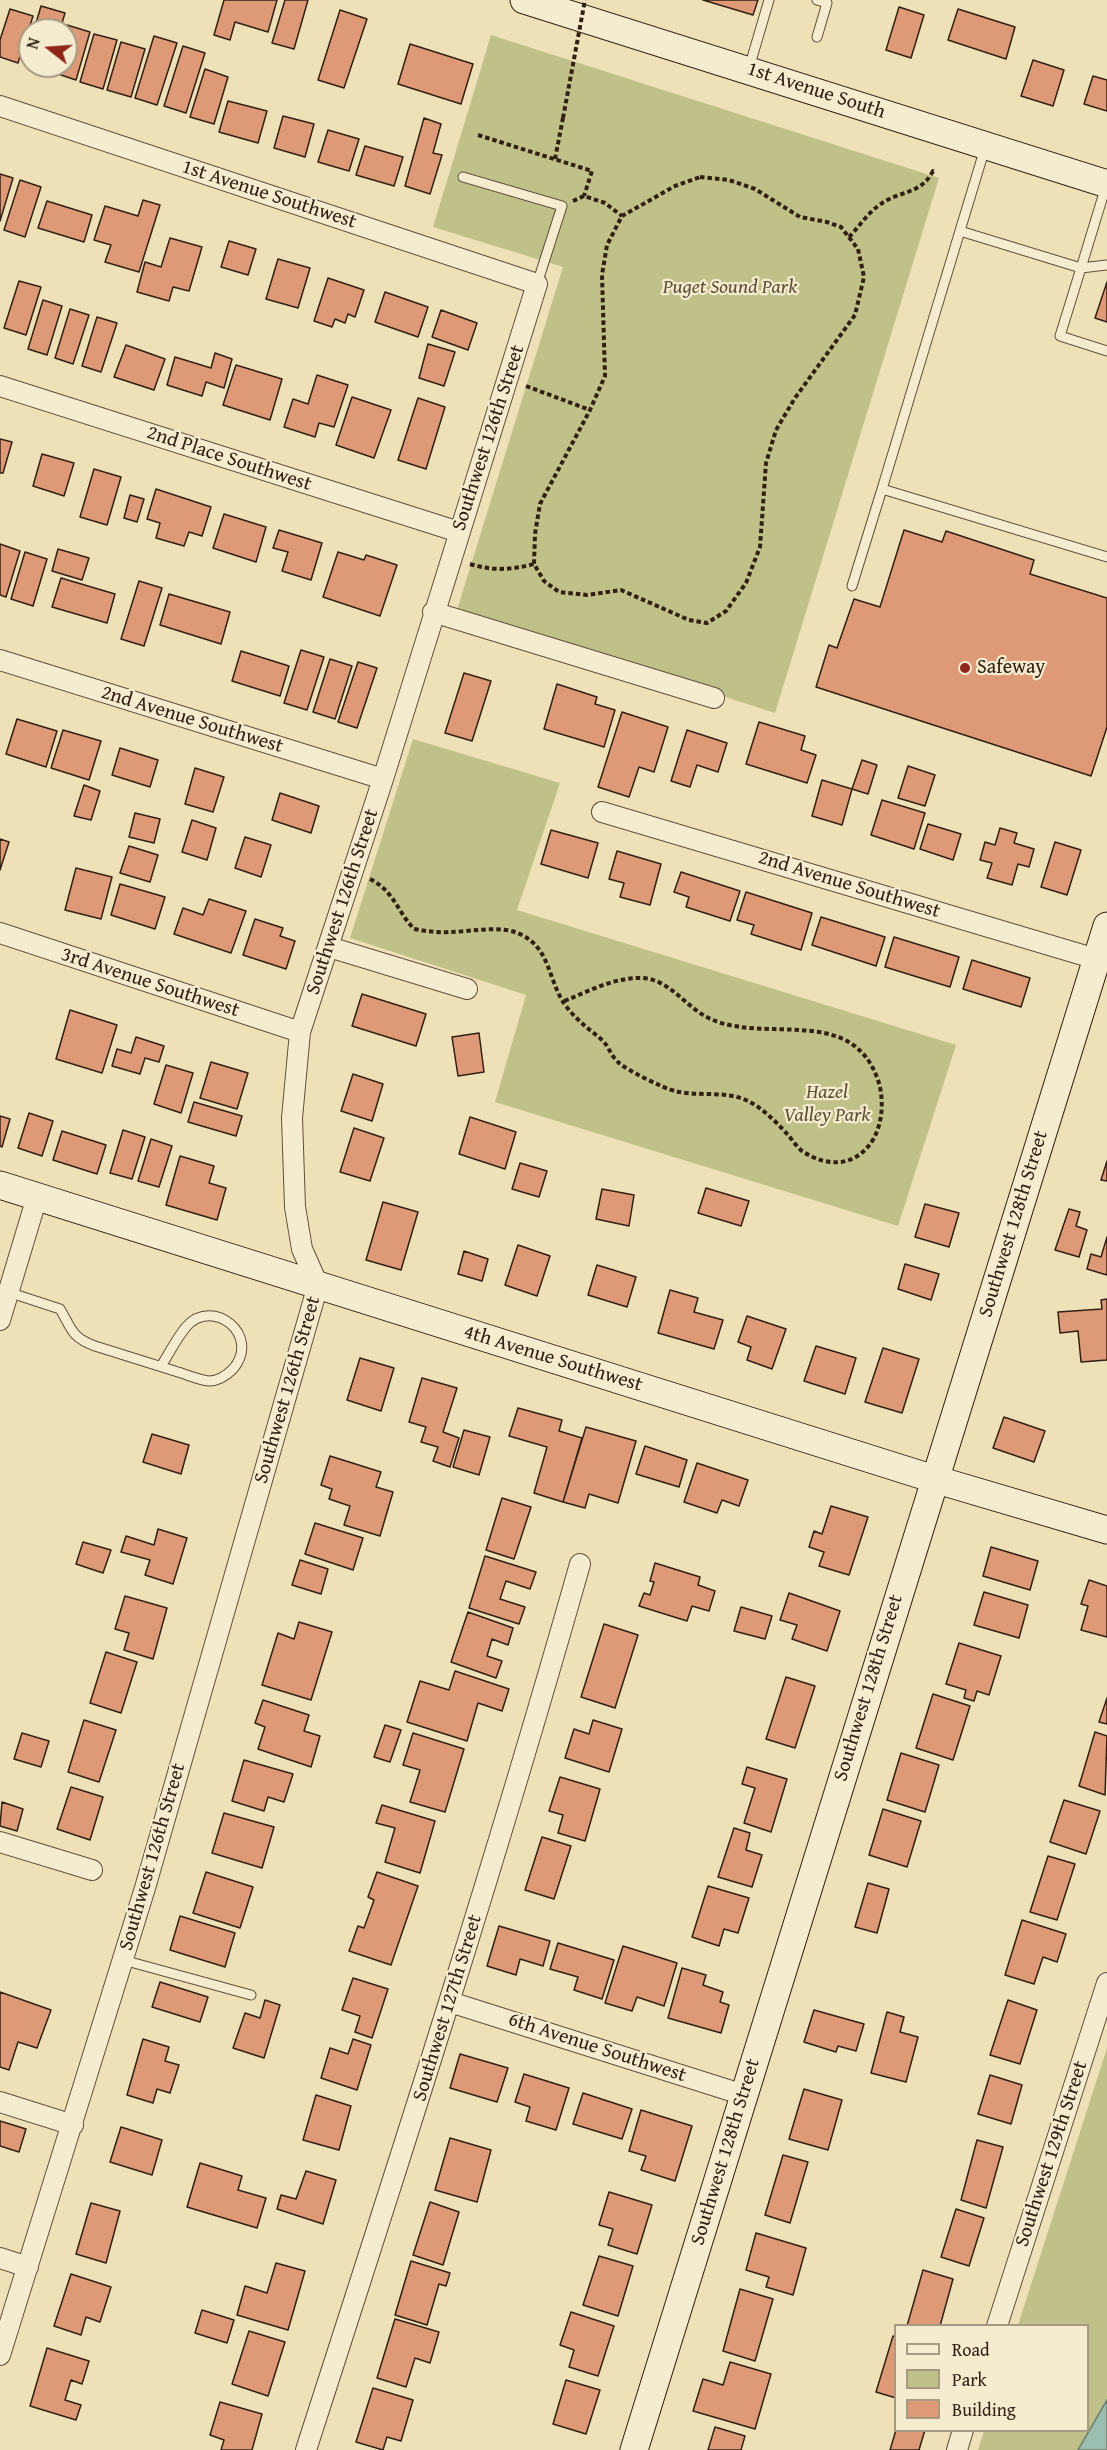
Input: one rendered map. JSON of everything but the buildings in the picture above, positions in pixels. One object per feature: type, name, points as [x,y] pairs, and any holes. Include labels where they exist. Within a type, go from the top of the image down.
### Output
[{"type":"main road","name":"1st Avenue South","points":[[524,0],[1107,184]]},
{"type":"main road","name":"Southwest 128th Street","points":[[634,2450],[1107,926]]},
{"type":"main road","name":"4th Avenue Southwest","points":[[0,1185],[934,1479],[1107,1530]]},
{"type":"street","name":"1st Avenue Southwest","points":[[0,106],[537,284]]},
{"type":"street","name":"Southwest 126th Street","points":[[0,2355],[123,1960],[318,1285],[302,1249],[295,1207],[292,1118],[300,1032],[383,779],[537,284]]},
{"type":"street","name":"2nd Place Southwest","points":[[0,386],[459,532]]},
{"type":"street","points":[[434,612],[714,698]]},
{"type":"street","name":"2nd Avenue Southwest","points":[[0,660],[383,779]]},
{"type":"street","name":"2nd Avenue Southwest","points":[[602,812],[1096,959]]},
{"type":"street","name":"3rd Avenue Southwest","points":[[0,933],[300,1032]]},
{"type":"street","points":[[329,947],[467,989]]},
{"type":"street","points":[[0,1320],[37,1197]]},
{"type":"street","name":"Southwest 127th Street","points":[[306,2450],[450,2002],[534,1727],[580,1563]]},
{"type":"street","points":[[0,1842],[92,1870]]},
{"type":"street","name":"Southwest 129th Street","points":[[997,2324],[1107,1983]]},
{"type":"street","name":"6th Avenue Southwest","points":[[450,2002],[744,2095]]},
{"type":"street","points":[[0,2102],[73,2125]]},
{"type":"street","points":[[0,2258],[28,2267]]},
{"type":"street","points":[[957,2450],[962,2432]]},
{"type":"lane","points":[[748,70],[769,0]]},
{"type":"lane","points":[[817,37],[824,1]]},
{"type":"lane","points":[[852,586],[986,145]]},
{"type":"lane","points":[[463,177],[562,206],[537,284]]},
{"type":"lane","points":[[1107,184],[1060,336],[1107,351]]},
{"type":"lane","points":[[960,231],[1081,268],[1107,265]]},
{"type":"lane","points":[[882,489],[1107,557]]},
{"type":"lane","points":[[8,1292],[60,1309],[73,1334],[87,1343],[208,1381],[225,1376],[238,1362],[242,1347],[240,1335],[231,1324],[221,1318],[203,1317],[186,1326],[161,1366]]},
{"type":"lane","points":[[123,1960],[252,1995]]},
{"type":"path","points":[[555,159],[585,0]]},
{"type":"path","points":[[478,135],[592,171],[584,196],[605,203],[622,216]]},
{"type":"path","points":[[849,237],[880,204],[901,193],[920,188],[934,172]]},
{"type":"path","points":[[700,177],[729,180],[755,189],[800,217],[841,227],[849,237],[858,249],[864,276],[855,315],[795,398],[776,430],[766,464],[760,547],[746,583],[726,611],[707,622],[689,620],[621,590],[587,595],[559,592],[544,581],[534,564],[535,534],[540,504],[590,410],[605,376],[602,275],[607,245],[622,216],[675,186],[700,177]]},
{"type":"path","points":[[507,378],[590,410]]},
{"type":"path","points":[[451,558],[485,568],[512,570],[534,564]]},
{"type":"path","points":[[353,873],[384,887],[414,929],[450,933],[501,930],[519,933],[535,943],[550,967],[562,1002],[604,1042],[618,1062],[674,1091],[735,1096],[746,1100],[762,1109],[802,1150],[818,1158],[839,1163],[855,1159],[864,1152],[879,1125],[882,1102],[874,1068],[848,1041],[828,1033],[730,1025],[712,1020],[692,1008],[660,983],[645,978],[620,980],[562,1002]]},
{"type":"green space","name":"Puget Sound Park","points":[[491,35],[939,178],[775,713],[457,610],[563,267],[433,227]]},
{"type":"green space","name":"Hazel Valley Park","points":[[413,739],[560,783],[517,910],[956,1045],[898,1226],[495,1102],[526,995],[350,938]]},
{"type":"green space","points":[[1107,2048],[1107,2400],[1089,2431],[1089,2324],[1018,2324]]},
{"type":"green space","points":[[984,2432],[1088,2432],[1078,2450],[978,2450]]},
{"type":"shaded area","points":[[1107,2400],[1107,2450],[1078,2450]]},
{"type":"place","name":"Safeway","points":[[965,668]]}]
